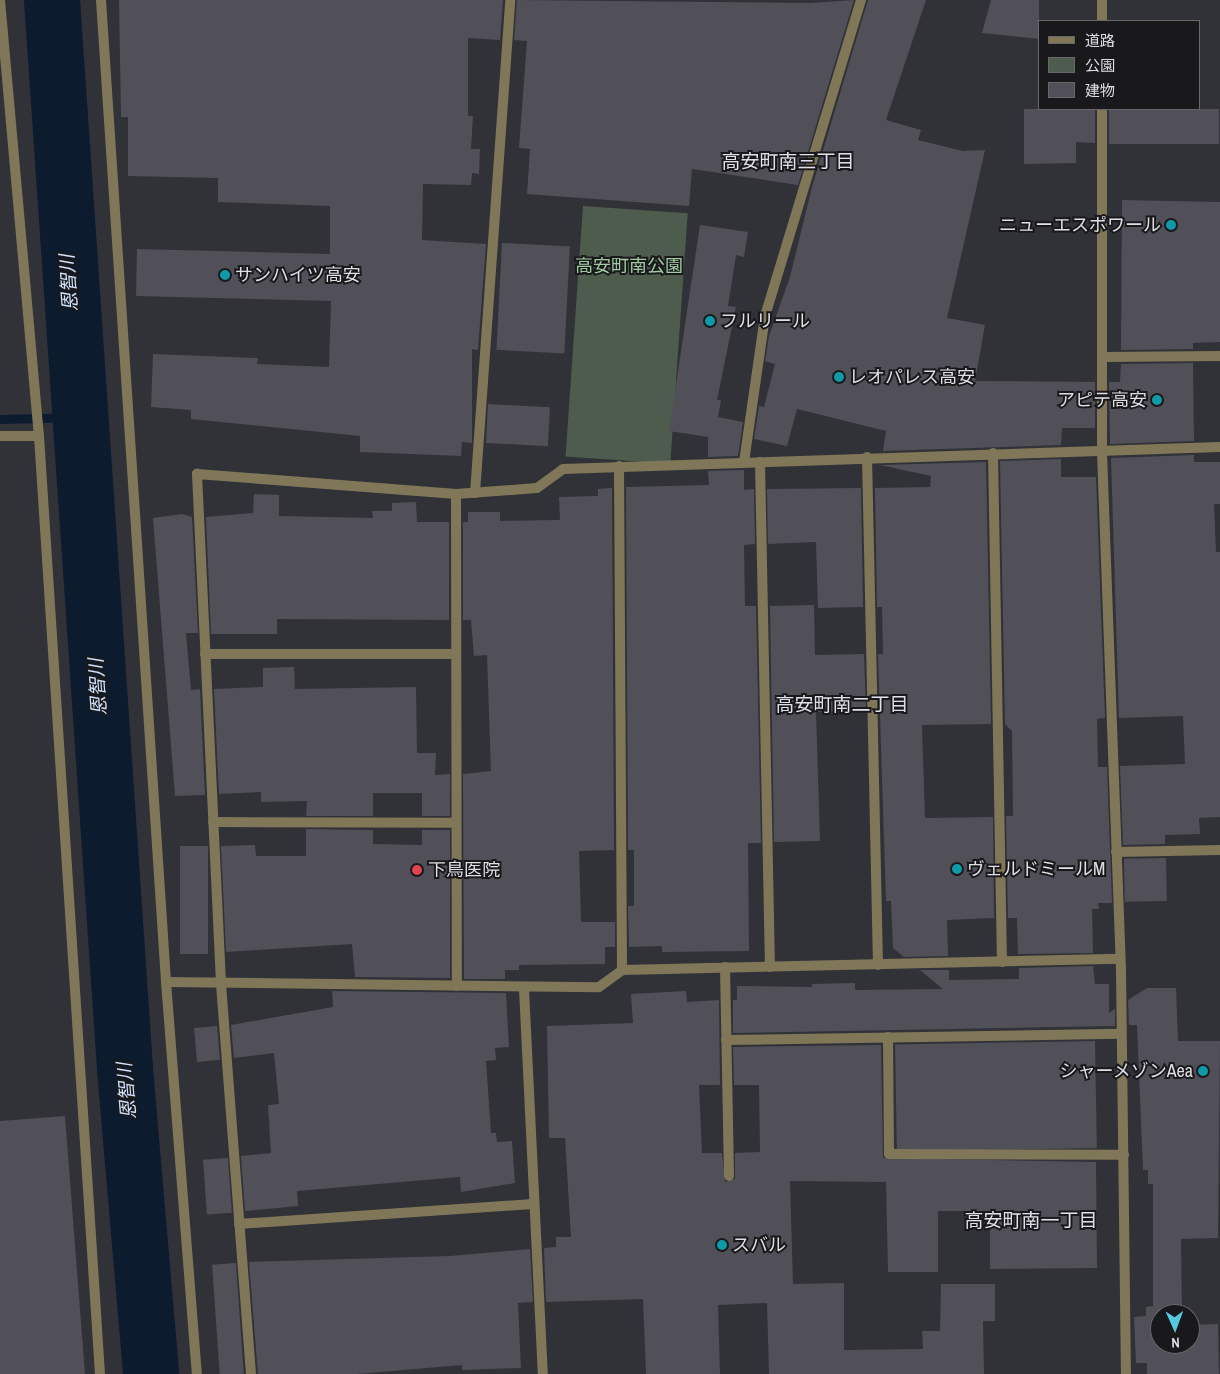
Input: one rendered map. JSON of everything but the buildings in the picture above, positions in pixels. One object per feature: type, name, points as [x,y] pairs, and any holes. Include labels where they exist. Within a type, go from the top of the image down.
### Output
[{"type":"street","points":[[0,0],[38,432],[100,1374]]},
{"type":"street","points":[[101,0],[166,982],[198,1374]]},
{"type":"street","points":[[475,493],[510,0]]},
{"type":"street","points":[[744,462],[765,316],[861,0]]},
{"type":"street","points":[[1102,0],[1102,20]]},
{"type":"street","points":[[1102,110],[1102,452],[1122,1034],[1126,1374]]},
{"type":"street","points":[[1102,357],[1220,356]]},
{"type":"street","points":[[0,436],[38,432]]},
{"type":"street","points":[[251,1374],[221,983],[197,474],[456,494],[537,488],[563,469],[867,457],[1102,452],[1220,447]]},
{"type":"street","points":[[993,453],[1002,962]]},
{"type":"street","points":[[867,457],[878,965]]},
{"type":"street","points":[[760,462],[770,967]]},
{"type":"street","points":[[620,466],[622,970]]},
{"type":"street","points":[[456,494],[456,986]]},
{"type":"street","points":[[205,654],[456,654]]},
{"type":"street","points":[[213,822],[456,823]]},
{"type":"street","points":[[1116,852],[1220,850]]},
{"type":"street","points":[[166,982],[524,988],[598,987],[622,970],[1120,959]]},
{"type":"street","points":[[725,967],[729,1176]]},
{"type":"street","points":[[524,988],[532,1204],[543,1374]]},
{"type":"street","points":[[726,1040],[1122,1034]]},
{"type":"street","points":[[888,1037],[889,1154],[1124,1155]]},
{"type":"street","points":[[240,1224],[532,1204]]},
{"type":"green space","name":"高安町南公園","points":[[583,206],[688,213],[670,464],[565,456]]},
{"type":"waterway","name":"恩智川","points":[[52,0],[125,1069],[151,1374]]},
{"type":"waterway","points":[[0,419],[80,417]]},
{"type":"place","name":"ニューエスポワール","points":[[1171,225]]},
{"type":"place","name":"サンハイツ高安","points":[[225,275]]},
{"type":"place","name":"フルリール","points":[[710,321]]},
{"type":"place","name":"レオパレス高安","points":[[839,377]]},
{"type":"place","name":"アピテ高安","points":[[1157,400]]},
{"type":"place","name":"ヴェルドミールM","points":[[957,869]]},
{"type":"place","name":"下鳥医院","points":[[417,870]]},
{"type":"place","name":"シャーメゾンAea","points":[[1203,1071]]},
{"type":"place","name":"スバル","points":[[722,1245]]},
{"type":"district","name":"高安町南三丁目","points":[[788,162]]},
{"type":"district","name":"高安町南二丁目","points":[[842,705]]},
{"type":"district","name":"高安町南一丁目","points":[[1031,1221]]}]
